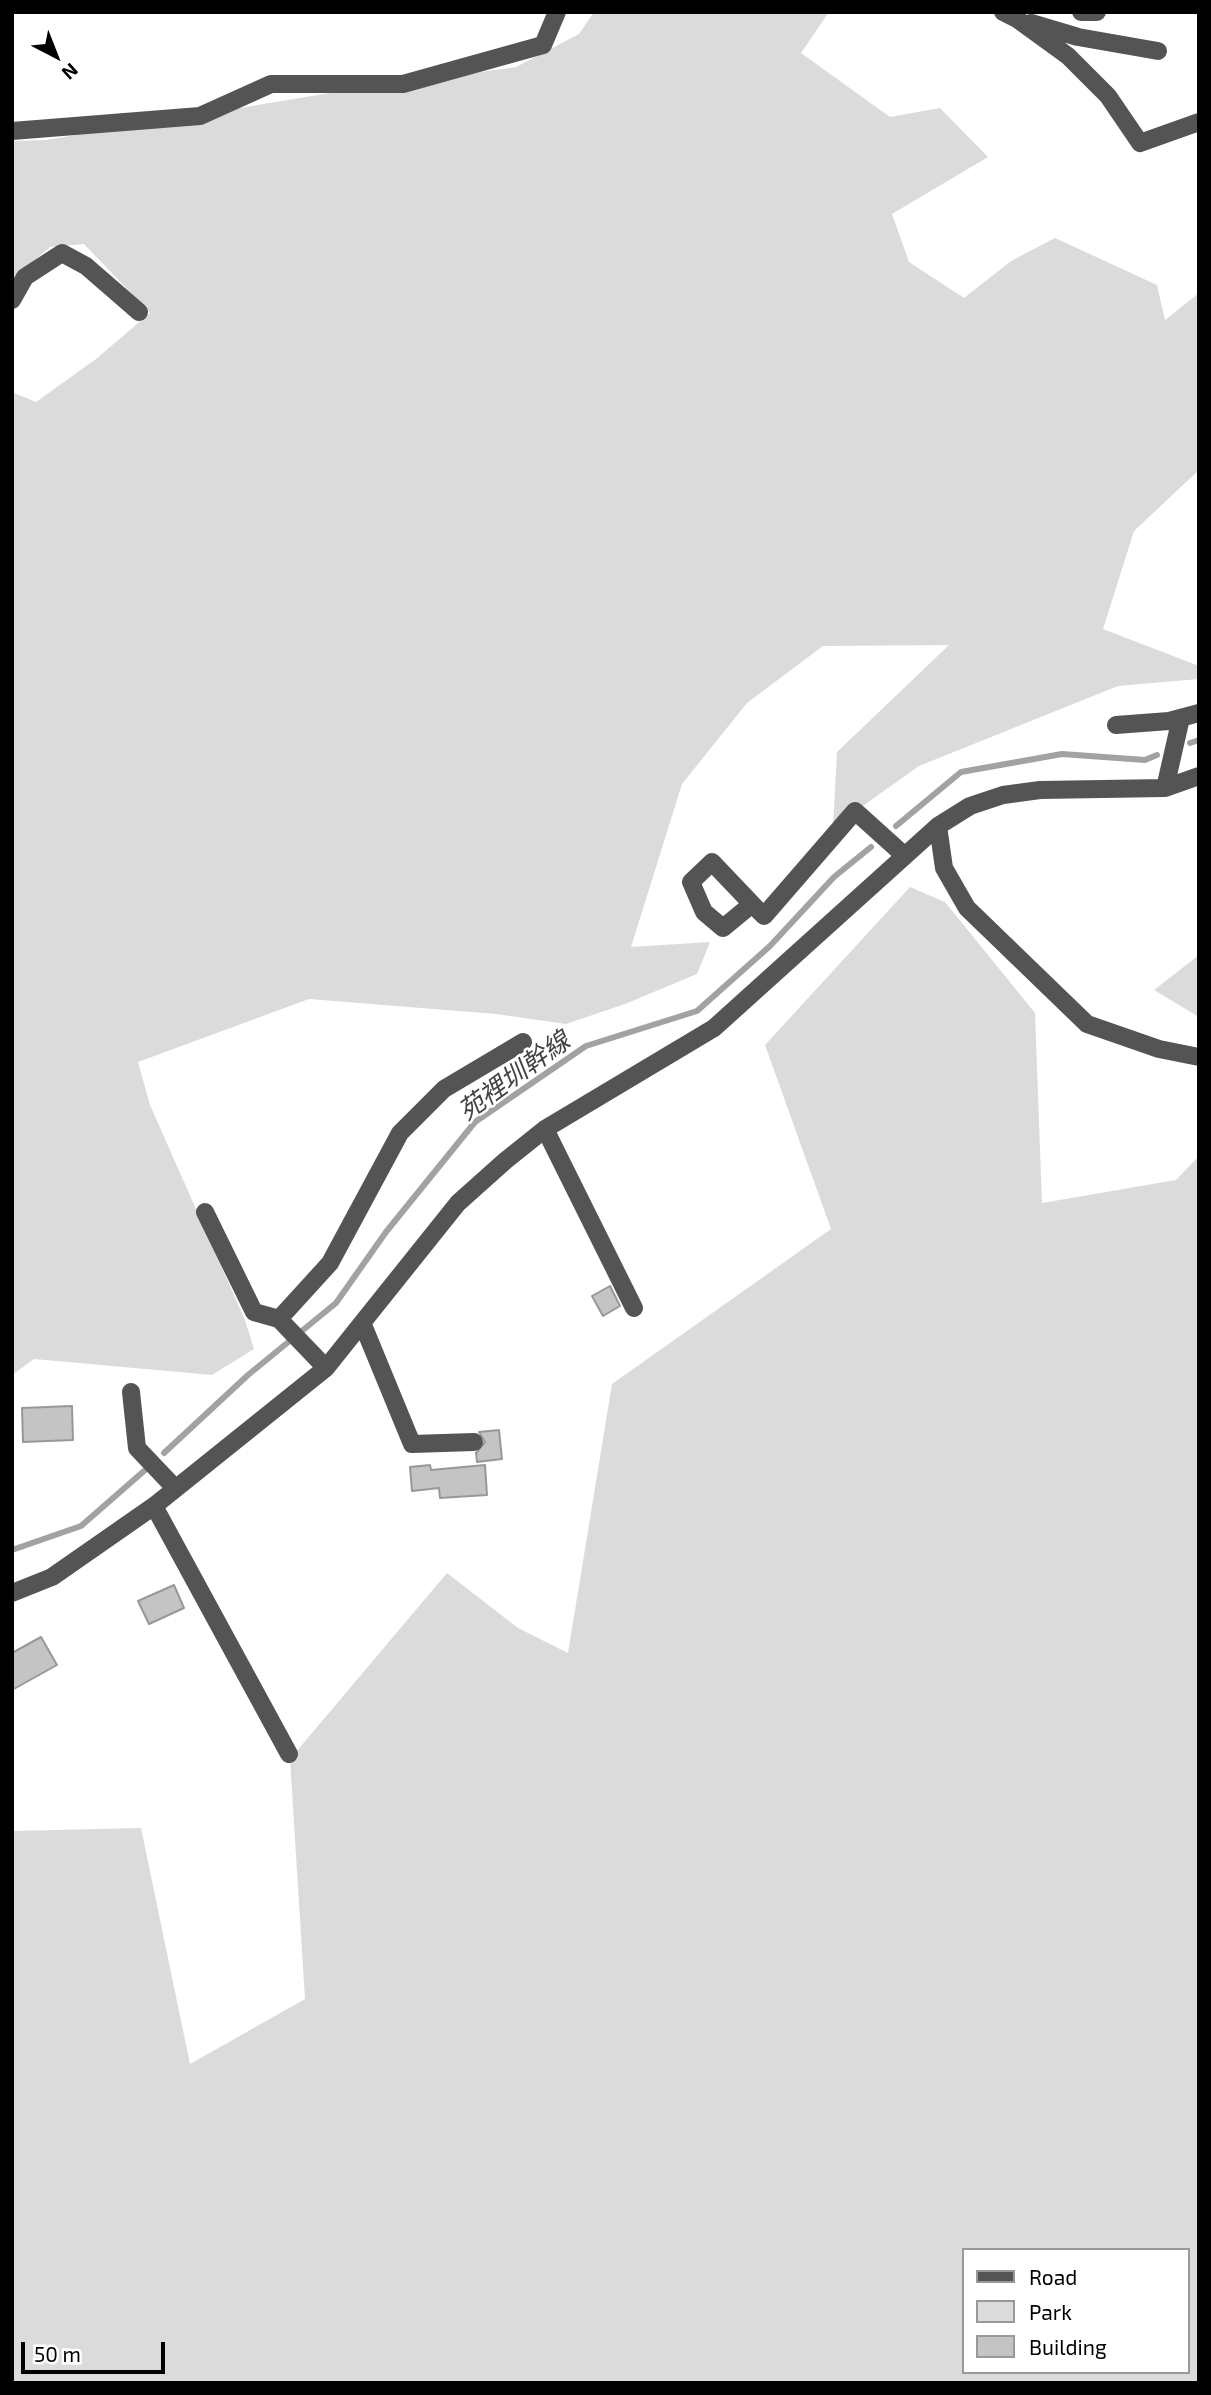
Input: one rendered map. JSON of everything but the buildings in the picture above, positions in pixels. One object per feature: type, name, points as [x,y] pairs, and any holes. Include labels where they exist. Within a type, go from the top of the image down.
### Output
[{"type":"street","points":[[12,131],[200,116],[271,84],[403,84],[542,45],[557,12]]},
{"type":"street","points":[[1081,12],[1097,12]]},
{"type":"street","points":[[1010,15],[1078,37],[1158,51]]},
{"type":"street","points":[[1010,15],[1068,56],[1100,88],[1140,143],[1199,122]]},
{"type":"street","points":[[12,300],[25,276],[62,253],[86,266],[139,312]]},
{"type":"street","points":[[1116,725],[1181,718],[1199,713]]},
{"type":"street","points":[[1165,788],[1181,718]]},
{"type":"street","points":[[12,1593],[52,1577],[154,1506],[326,1368],[458,1203],[545,1129],[714,1028],[938,826],[970,806],[1003,795],[1040,790],[1165,788],[1199,776]]},
{"type":"street","points":[[752,904],[764,916],[855,811],[905,856]]},
{"type":"street","points":[[938,826],[944,868],[967,908],[1087,1024],[1159,1049],[1199,1057]]},
{"type":"street","points":[[279,1319],[330,1263],[400,1133],[444,1090],[523,1042]]},
{"type":"street","points":[[545,1129],[634,1308]]},
{"type":"street","points":[[205,1212],[254,1312],[279,1319],[326,1368]]},
{"type":"street","points":[[363,1325],[412,1444],[474,1442]]},
{"type":"street","points":[[131,1392],[137,1448],[175,1488]]},
{"type":"street","points":[[154,1506],[289,1754]]},
{"type":"green space","points":[[594,12],[829,12],[801,53],[890,117],[940,108],[988,157],[892,214],[909,262],[964,298],[1011,261],[1055,238],[1157,285],[1165,320],[1199,293],[1199,470],[1134,531],[1103,629],[1199,666],[1199,679],[1118,686],[919,766],[833,827],[837,752],[949,645],[823,646],[747,703],[682,784],[631,947],[710,942],[697,974],[625,1004],[566,1024],[496,1014],[309,999],[138,1062],[150,1105],[245,1320],[254,1349],[212,1375],[34,1359],[12,1375],[12,392],[36,402],[96,359],[150,313],[84,244],[50,247],[12,280],[12,141],[46,140],[324,94],[516,67],[579,34]]},
{"type":"green space","points":[[910,887],[945,902],[1035,1013],[1042,1203],[1176,1180],[1199,1156],[1199,2383],[12,2383],[12,1831],[141,1828],[190,2064],[305,1999],[290,1759],[447,1573],[518,1628],[568,1653],[612,1384],[831,1229],[765,1045]]},
{"type":"green space","points":[[1199,955],[1199,1017],[1154,990]]},
{"type":"waterway","name":"苑裡圳幹線","points":[[1190,743],[1199,740]]},
{"type":"waterway","name":"苑裡圳幹線","points":[[896,826],[961,772],[1062,754],[1145,760],[1157,755]]},
{"type":"waterway","name":"苑裡圳幹線","points":[[164,1453],[248,1375],[336,1303],[386,1232],[475,1122],[586,1046],[697,1011],[770,946],[834,877],[871,847]]},
{"type":"waterway","name":"苑裡圳幹線","points":[[12,1550],[81,1526],[144,1471]]}]
